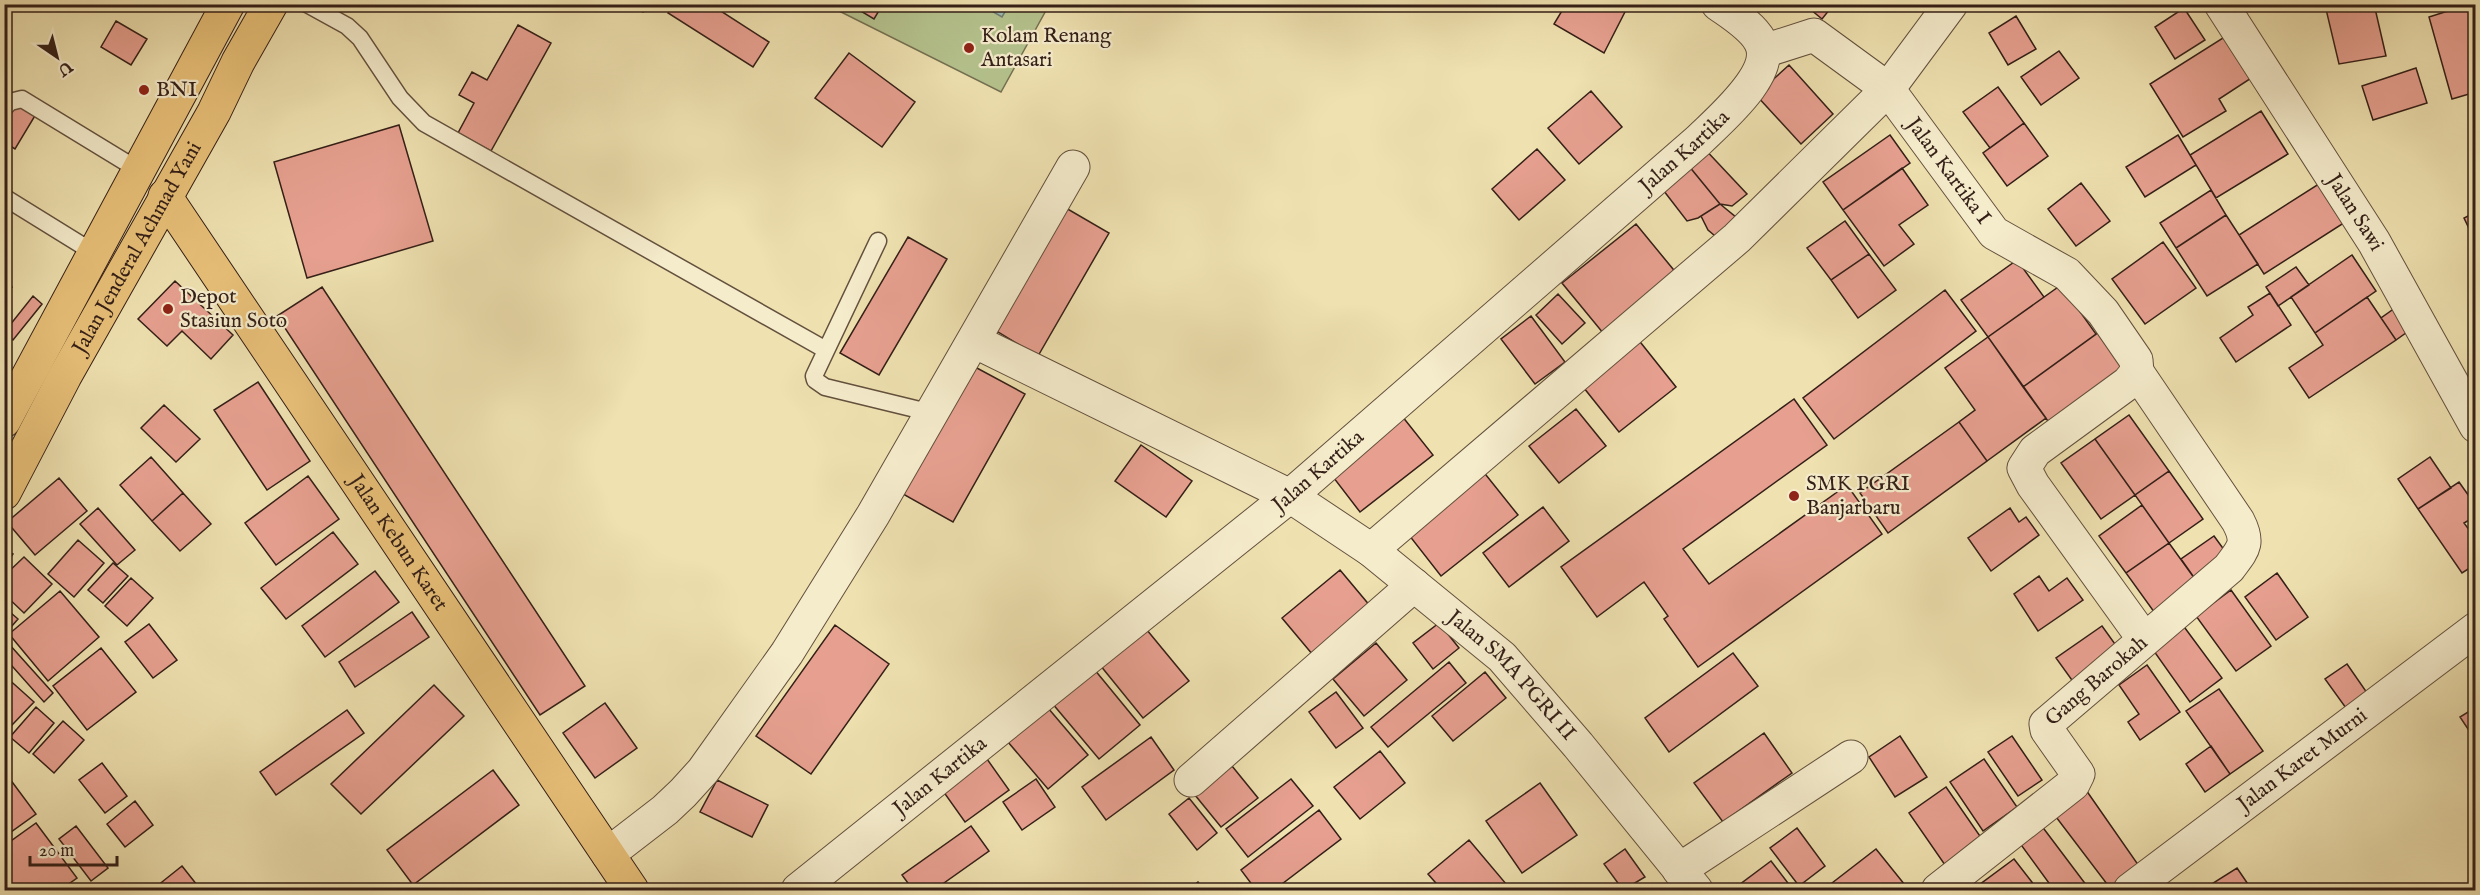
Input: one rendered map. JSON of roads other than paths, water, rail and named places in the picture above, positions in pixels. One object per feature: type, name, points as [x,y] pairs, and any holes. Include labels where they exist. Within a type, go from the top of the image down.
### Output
[{"type":"main road","name":"Jalan Jenderal Achmad Yani","points":[[4,421],[96,254],[228,4]]},
{"type":"main road","name":"Jalan Jenderal Achmad Yani","points":[[4,493],[65,376],[214,112],[238,62],[272,4]]},
{"type":"main road","name":"Jalan Kebun Karet","points":[[165,196],[632,891]]},
{"type":"street","points":[[1371,550],[1737,237],[1888,89],[1951,4]]},
{"type":"street","name":"Jalan Sawi","points":[[2221,4],[2374,242],[2475,426]]},
{"type":"street","points":[[1729,8],[1760,39],[1764,51]]},
{"type":"street","name":"Jalan Kartika I","points":[[1764,51],[1814,35],[1888,89],[1994,233],[2067,274],[2103,312],[2136,360],[2137,372],[2238,521],[2245,534],[2245,547]]},
{"type":"street","name":"Jalan Kartika","points":[[798,891],[1290,496],[1698,141],[1751,85],[1762,62],[1764,51]]},
{"type":"street","points":[[608,854],[665,810],[703,771],[787,653],[832,584],[1073,167]]},
{"type":"street","name":"Jalan SMA PGRI II","points":[[974,341],[1290,496],[1371,550],[1502,657],[1578,745],[1688,880]]},
{"type":"street","points":[[2137,372],[2128,383],[2035,451],[2024,468],[2032,485],[2144,639]]},
{"type":"street","name":"Gang Barokah","points":[[1938,891],[2073,784],[2078,774],[2047,730],[2046,724],[2229,568],[2245,547]]},
{"type":"street","points":[[1191,780],[1414,585]]},
{"type":"street","name":"Jalan Karet Murni","points":[[2130,891],[2475,628]]},
{"type":"street","points":[[1688,880],[1851,758]]},
{"type":"lane","points":[[307,4],[347,26],[360,38],[399,98],[424,123],[826,350]]},
{"type":"lane","points":[[4,108],[10,102],[22,99],[140,171]]},
{"type":"lane","points":[[4,196],[96,254]]},
{"type":"lane","points":[[878,241],[814,376],[819,384],[932,413]]},
{"type":"water","points":[[981,5],[1009,5],[1002,17]]},
{"type":"place","name":"Kolam Renang Antasari","points":[[969,48]]},
{"type":"place","name":"BNI","points":[[144,90]]},
{"type":"place","name":"Depot Stasiun Soto","points":[[168,309]]},
{"type":"place","name":"SMK PGRI Banjarbaru","points":[[1794,496]]}]
